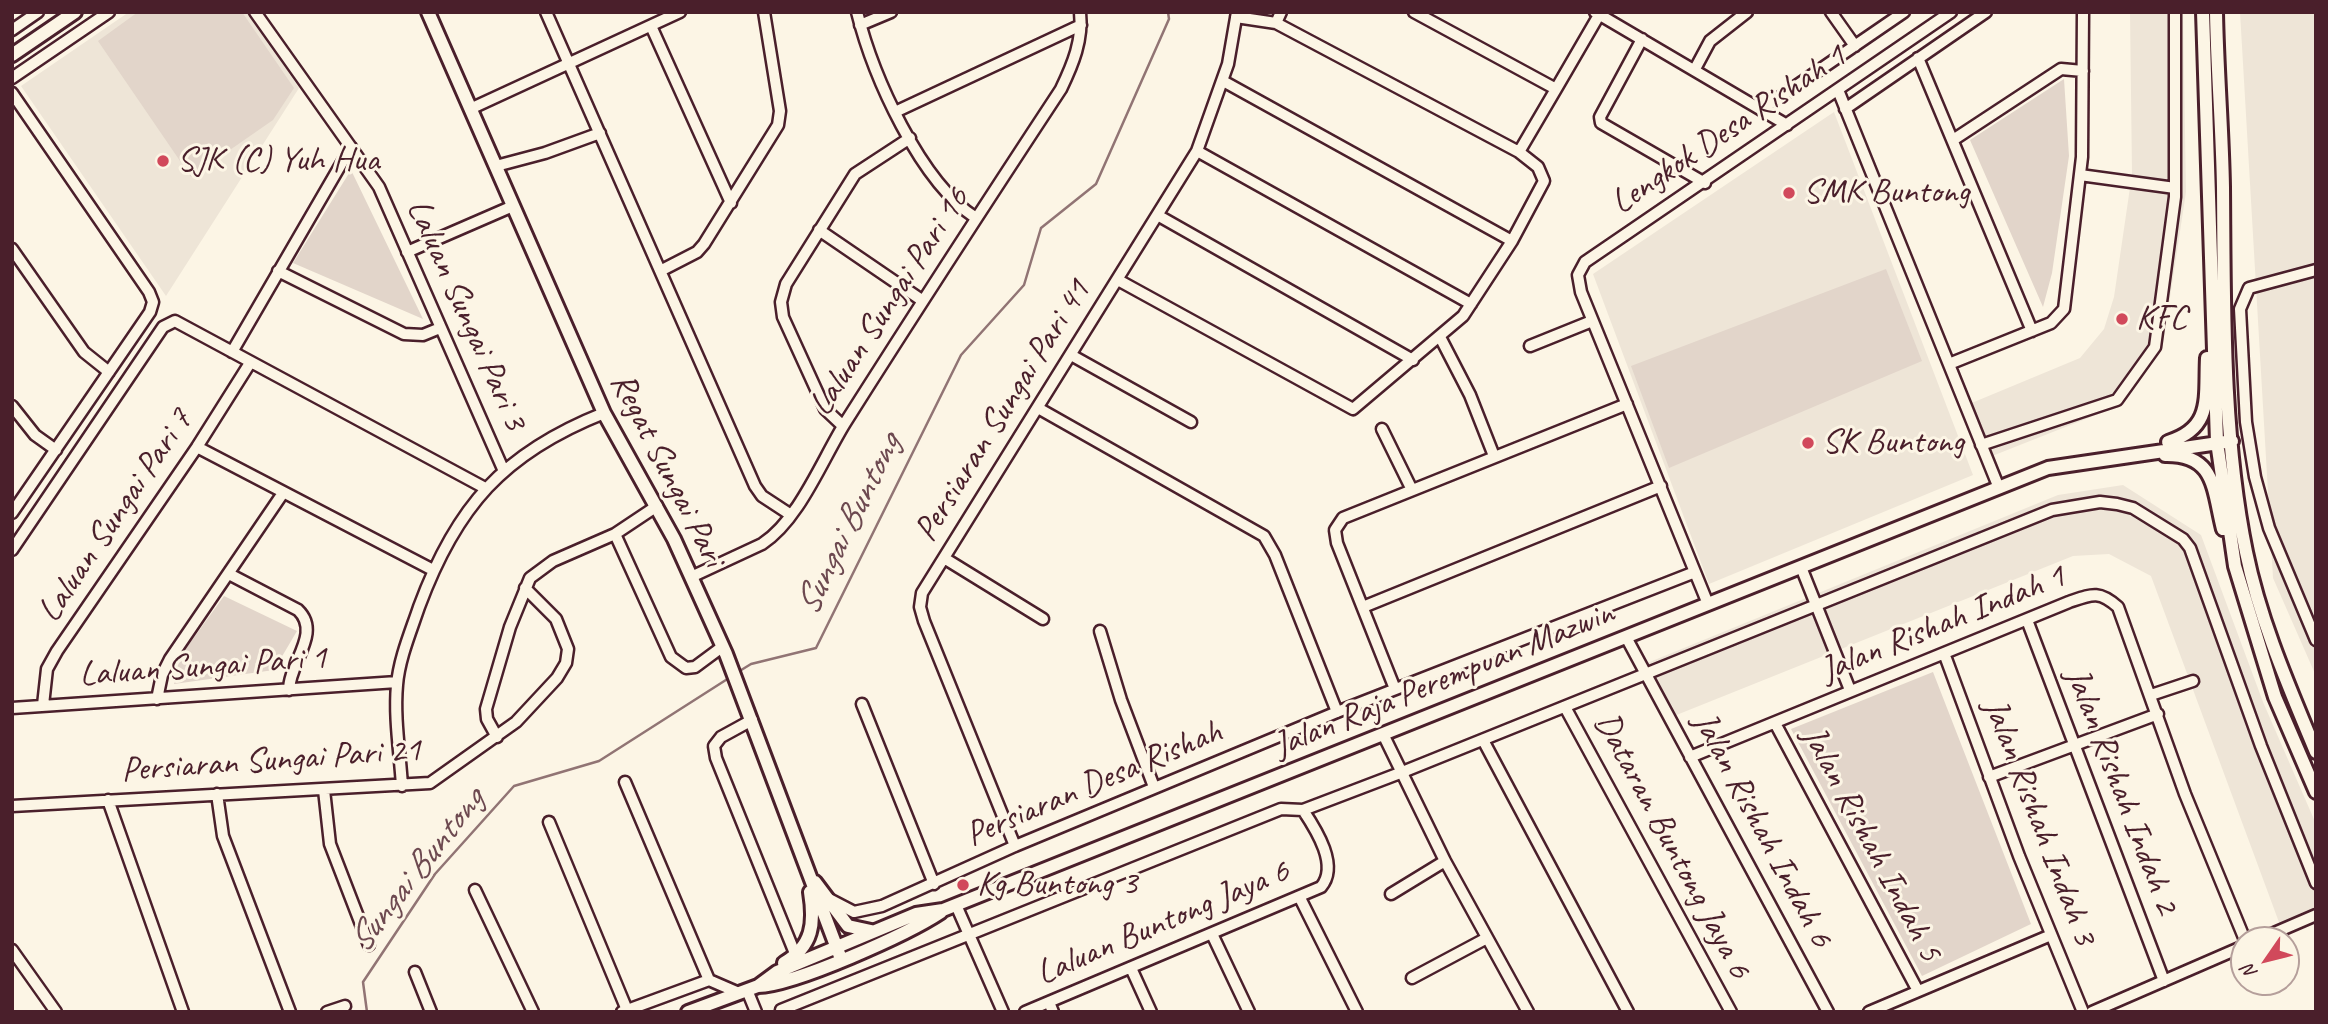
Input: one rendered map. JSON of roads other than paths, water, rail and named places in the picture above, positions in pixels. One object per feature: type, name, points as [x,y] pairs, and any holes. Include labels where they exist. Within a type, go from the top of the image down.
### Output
[{"type":"main road","points":[[12,55],[75,12]]},
{"type":"main road","name":"Regat Sungai Pari","points":[[428,12],[604,413],[657,506],[724,650],[839,954]]},
{"type":"main road","points":[[2203,12],[2210,293],[2217,442],[2235,566]]},
{"type":"main road","points":[[2216,12],[2232,441],[2246,552],[2272,641],[2316,752]]},
{"type":"main road","points":[[2116,456],[2187,436],[2198,426],[2204,413],[2210,293]]},
{"type":"main road","name":"Jalan Raja Perempuan Mazwin","points":[[688,1012],[748,990],[768,977],[839,954],[916,914],[956,905],[2048,468],[2232,441]]},
{"type":"main road","points":[[2116,456],[2192,457],[2203,465],[2210,476],[2275,697],[2314,788],[2316,803]]},
{"type":"main road","points":[[810,877],[848,926],[868,932],[887,927]]},
{"type":"main road","points":[[768,977],[796,956],[810,936],[813,921],[810,877]]},
{"type":"main road","points":[[748,990],[779,984],[839,954],[921,925],[943,910]]},
{"type":"street","points":[[12,78],[109,12]]},
{"type":"street","points":[[546,12],[755,486],[773,504],[791,515]]},
{"type":"street","points":[[470,109],[680,12]]},
{"type":"street","points":[[662,270],[697,252],[731,203],[778,125],[780,111],[764,12]]},
{"type":"street","points":[[857,12],[879,80],[910,138],[950,196],[976,218]]},
{"type":"street","points":[[860,25],[891,12]]},
{"type":"street","name":"Laluan Sungai Pari 16","points":[[691,577],[762,544],[773,537],[791,515],[843,425],[1061,89],[1073,64],[1081,24],[1080,12]]},
{"type":"street","points":[[1276,23],[1282,12]]},
{"type":"street","points":[[1414,12],[1556,89]]},
{"type":"street","points":[[1695,69],[1710,41],[1747,12]]},
{"type":"street","points":[[1831,12],[1855,46]]},
{"type":"street","points":[[1760,110],[1904,12]]},
{"type":"street","name":"Lengkok Desa Rishah 1","points":[[1592,321],[1578,275],[1585,262],[1951,12]]},
{"type":"street","name":"Lengkok Desa Rishah 1","points":[[1845,109],[1986,12]]},
{"type":"street","points":[[1949,364],[2052,323],[2064,309],[2080,175],[2083,12]]},
{"type":"street","points":[[1981,445],[2117,400],[2155,347],[2175,188],[2175,12]]},
{"type":"street","points":[[12,30],[35,13],[47,31]]},
{"type":"street","name":"Laluan Sungai Pari 3","points":[[260,13],[379,187],[503,469]]},
{"type":"street","points":[[1519,152],[1597,13],[1787,125]]},
{"type":"street","points":[[1118,280],[1353,409],[1440,337],[1471,304],[1512,241],[1544,181],[1538,167],[1519,152],[1276,23],[1237,15]]},
{"type":"street","name":"Persiaran Sungai Pari 41","points":[[1015,846],[920,607],[922,593],[1197,151],[1223,81],[1237,15]]},
{"type":"street","points":[[895,112],[1081,24]]},
{"type":"street","points":[[651,26],[731,203]]},
{"type":"street","points":[[1642,39],[1600,117],[1601,123],[1704,183]]},
{"type":"street","points":[[1918,58],[2032,331]]},
{"type":"street","points":[[1952,140],[2061,69],[2083,71]]},
{"type":"street","points":[[1223,81],[1512,241]]},
{"type":"street","points":[[1838,90],[1999,488]]},
{"type":"street","points":[[12,93],[149,292],[153,302],[150,312],[12,513]]},
{"type":"street","points":[[496,166],[545,153],[600,133]]},
{"type":"street","points":[[843,425],[825,409],[783,317],[781,302],[786,284],[855,174],[910,138]]},
{"type":"street","points":[[232,352],[351,147]]},
{"type":"street","points":[[1197,151],[1471,304]]},
{"type":"street","points":[[2080,175],[2175,188]]},
{"type":"street","points":[[408,252],[513,206]]},
{"type":"street","points":[[1159,216],[1413,360]]},
{"type":"street","points":[[819,230],[923,301]]},
{"type":"street","points":[[12,249],[84,352],[109,372]]},
{"type":"street","points":[[2316,270],[2249,288],[2240,309],[2246,422],[2255,477],[2269,528],[2316,640]]},
{"type":"street","points":[[278,271],[404,334],[423,335],[440,328]]},
{"type":"street","points":[[1530,346],[1592,321],[1708,604]]},
{"type":"street","points":[[12,550],[163,327],[169,322],[183,323],[250,363],[485,488]]},
{"type":"street","points":[[1440,337],[1470,395],[1494,456]]},
{"type":"street","points":[[1071,355],[1191,422]]},
{"type":"street","name":"Laluan Sungai Pari 7","points":[[43,705],[47,669],[57,651],[197,447],[250,363]]},
{"type":"street","points":[[1395,689],[1337,543],[1335,530],[1343,518],[1627,404]]},
{"type":"street","points":[[12,406],[35,435],[56,450]]},
{"type":"street","points":[[1038,408],[1264,536],[1275,555],[1337,712]]},
{"type":"street","name":"Laluan Sungai Pari 3","points":[[402,786],[397,682],[433,570],[444,546],[485,488],[503,469],[562,432],[604,413]]},
{"type":"street","points":[[1382,429],[1412,490]]},
{"type":"street","points":[[197,447],[433,570]]},
{"type":"street","points":[[1363,607],[1661,485]]},
{"type":"street","points":[[157,699],[162,675],[170,659],[284,494]]},
{"type":"street","points":[[781,1010],[1280,809],[1303,810],[1400,773],[1816,608],[2053,510],[2100,502],[2133,508],[2183,539],[2190,548],[2261,746],[2316,883]]},
{"type":"street","points":[[497,737],[487,719],[486,709],[510,627],[527,583],[553,561],[615,534],[657,506]]},
{"type":"street","points":[[615,534],[671,657],[686,668],[695,667],[724,650]]},
{"type":"street","points":[[944,558],[1043,619]]},
{"type":"street","points":[[1801,567],[1850,690]]},
{"type":"street","name":"Persiaran Desa Rishah","points":[[828,899],[848,911],[860,912],[934,884],[1015,846],[1337,712],[1695,572]]},
{"type":"street","points":[[229,574],[298,610],[306,618],[308,629],[289,690]]},
{"type":"street","name":"Persiaran Sungai Pari 21","points":[[12,806],[430,783],[497,737],[533,707],[566,663],[568,649],[556,619],[527,583]]},
{"type":"street","name":"Jalan Rishah Indah 1","points":[[1690,757],[2090,595],[2105,595],[2118,607],[2185,794],[2239,926]]},
{"type":"street","name":"Jalan Rishah Indah 2","points":[[2026,620],[2164,981]]},
{"type":"street","points":[[1100,631],[1121,700],[1154,788]]},
{"type":"street","name":"Jalan Rishah Indah 6","points":[[1626,637],[1828,1012]]},
{"type":"street","name":"Jalan Rishah Indah 3","points":[[1944,653],[1989,777],[2083,1012]]},
{"type":"street","points":[[2151,695],[2193,681]]},
{"type":"street","name":"Laluan Sungai Pari 1","points":[[12,708],[397,682]]},
{"type":"street","points":[[862,704],[934,884]]},
{"type":"street","name":"Dataran Buntong Jaya 6","points":[[1565,707],[1731,1012]]},
{"type":"street","points":[[1989,777],[2073,748],[2158,714]]},
{"type":"street","points":[[752,720],[721,737],[714,746],[716,758],[796,956]]},
{"type":"street","name":"Jalan Rishah Indah 5","points":[[1775,723],[1918,991]]},
{"type":"street","points":[[1382,734],[1445,861],[1528,1012]]},
{"type":"street","points":[[1483,740],[1628,1012]]},
{"type":"street","points":[[625,782],[709,980]]},
{"type":"street","points":[[324,790],[330,844],[369,945]]},
{"type":"street","points":[[217,794],[223,835],[290,1012]]},
{"type":"street","points":[[108,800],[183,1012]]},
{"type":"street","name":"Laluan Buntong Jaya 6","points":[[1025,1012],[1051,1007],[1132,968],[1321,887],[1329,878],[1331,868],[1303,810]]},
{"type":"street","points":[[549,822],[624,1011],[709,980],[748,990],[756,1012]]},
{"type":"street","points":[[1391,894],[1445,861]]},
{"type":"street","points":[[475,890],[533,1012]]},
{"type":"street","points":[[1300,898],[1357,1012]]},
{"type":"street","points":[[956,905],[1003,1012]]},
{"type":"street","points":[[2290,926],[2316,915]]},
{"type":"street","points":[[1212,934],[1249,1012]]},
{"type":"street","points":[[1869,1012],[2051,934]]},
{"type":"street","points":[[1412,978],[1487,938]]},
{"type":"street","points":[[12,950],[56,1012]]},
{"type":"street","points":[[2092,1012],[2230,952]]},
{"type":"street","points":[[1132,968],[1152,1012]]},
{"type":"street","points":[[415,972],[432,1012]]},
{"type":"street","points":[[327,1012],[345,1006]]},
{"type":"waterway","name":"Sungai Buntong","points":[[738,672],[751,664],[816,648],[961,355],[1024,285],[1041,228],[1096,184],[1169,19],[1168,12]]},
{"type":"waterway","name":"Sungai Buntong","points":[[367,1012],[363,982],[435,874],[514,786],[599,761],[729,678]]},
{"type":"place","name":"SJK (C) Yuh Hua","points":[[163,161]]},
{"type":"place","name":"SMK Buntong","points":[[1789,193]]},
{"type":"place","name":"KFC","points":[[2122,319]]},
{"type":"place","name":"SK Buntong","points":[[1808,443]]},
{"type":"place","name":"Kg Buntong 3","points":[[963,885]]}]
